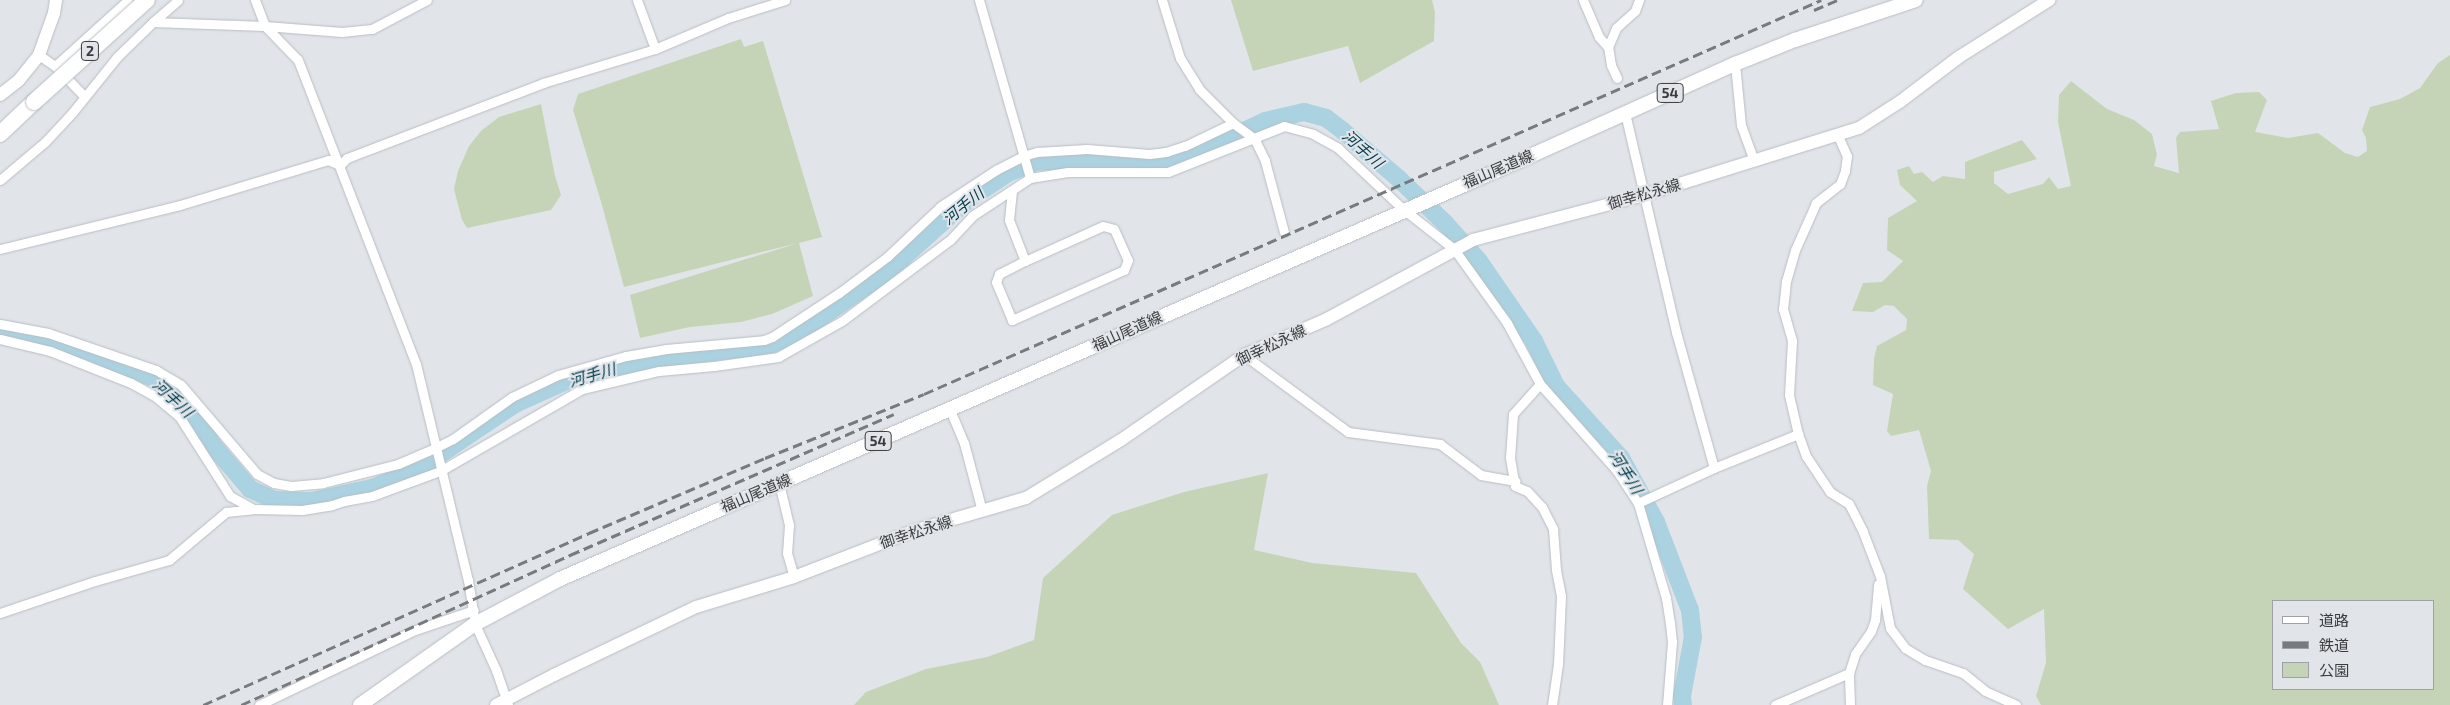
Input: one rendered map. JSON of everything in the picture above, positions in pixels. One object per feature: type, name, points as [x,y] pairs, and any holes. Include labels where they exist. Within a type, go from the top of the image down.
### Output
[{"type":"highway","name":"2","points":[[0,134],[32,100],[139,0]]},
{"type":"highway","name":"2","points":[[0,125],[32,100],[147,0]]},
{"type":"main road","points":[[0,96],[19,80],[38,55],[54,13],[56,0]]},
{"type":"main road","name":"福山尾道線","points":[[360,705],[475,617],[1735,64],[1795,40],[1916,0]]},
{"type":"main road","name":"御幸松永線","points":[[503,703],[696,607],[794,577],[912,531],[1026,498],[1121,440],[1244,355],[1327,319],[1461,246],[1644,195],[1838,136],[1868,122],[1901,101],[1958,57],[2049,0]]},
{"type":"street","points":[[55,66],[128,0]]},
{"type":"street","points":[[0,180],[45,142],[72,113],[116,58],[178,0]]},
{"type":"street","points":[[255,0],[265,26],[298,60],[332,151],[340,165],[368,245],[416,364],[475,617],[496,670],[503,703]]},
{"type":"street","points":[[153,22],[265,26],[314,31],[372,29],[427,0]]},
{"type":"street","points":[[637,0],[655,49]]},
{"type":"street","points":[[340,165],[347,158],[543,83],[655,49],[728,18],[785,0]]},
{"type":"street","points":[[979,0],[1030,176]]},
{"type":"street","points":[[1162,0],[1180,58],[1199,90],[1235,124],[1252,137],[1265,161],[1284,232]]},
{"type":"street","points":[[1583,0],[1599,37],[1608,47]]},
{"type":"street","points":[[1616,78],[1611,65],[1608,47],[1616,28],[1635,11],[1639,0]]},
{"type":"street","points":[[38,55],[55,66],[84,96]]},
{"type":"street","points":[[1735,64],[1741,125],[1754,161]]},
{"type":"street","points":[[1624,113],[1676,332],[1714,468]]},
{"type":"street","points":[[0,324],[48,333],[156,370],[181,385],[257,474],[274,483],[291,486],[323,483],[361,475],[435,450],[512,398],[558,375],[626,356],[666,349],[764,340],[772,337],[839,294],[887,257],[941,206],[996,170],[1023,157],[1037,152],[1087,149],[1149,154],[1166,152],[1185,146],[1235,124]]},
{"type":"street","points":[[0,613],[95,580],[169,560],[226,512],[253,509],[302,510],[372,496],[440,469],[582,389],[659,371],[778,357],[842,321],[950,240],[972,216],[1012,191],[1030,176],[1068,172],[1168,172],[1252,137],[1284,126],[1313,134],[1338,148],[1407,208],[1461,246],[1507,323],[1540,384],[1617,471],[1640,502],[1666,598],[1670,623],[1672,642],[1666,705]]},
{"type":"street","points":[[1838,136],[1847,156],[1845,171],[1840,184],[1816,203],[1795,250],[1786,281],[1783,309],[1792,341],[1789,395],[1798,434],[1806,456],[1830,492],[1849,504],[1863,532],[1880,576],[1890,628],[1905,648],[1925,660],[1963,673],[1985,691],[2016,705]]},
{"type":"street","points":[[0,249],[180,205],[328,160],[340,165]]},
{"type":"street","points":[[1012,191],[1009,220],[1025,261]]},
{"type":"street","points":[[1103,226],[1114,229],[1128,260],[1124,270],[1012,320],[996,282],[999,274],[1025,261],[1103,226]]},
{"type":"street","points":[[0,338],[50,351],[131,383],[156,397],[179,416],[230,496],[253,509]]},
{"type":"street","points":[[1244,355],[1348,432],[1440,444],[1480,475],[1514,481]]},
{"type":"street","points":[[1540,384],[1513,414],[1510,458],[1515,486],[1527,490],[1542,507],[1553,529],[1556,570],[1561,596],[1558,664],[1552,705]]},
{"type":"street","points":[[950,410],[964,443],[982,511]]},
{"type":"street","points":[[1640,502],[1714,468],[1719,468],[1798,434]]},
{"type":"street","points":[[779,484],[789,525],[787,553],[794,577]]},
{"type":"street","points":[[1850,705],[1849,673],[1855,654],[1871,631],[1875,620],[1876,595],[1880,576]]},
{"type":"street","points":[[259,705],[415,630],[475,617]]},
{"type":"street","points":[[1775,705],[1849,673]]},
{"type":"green space","points":[[1231,0],[1432,0],[1435,12],[1434,41],[1360,83],[1348,46],[1253,71]]},
{"type":"green space","points":[[741,39],[744,47],[763,41],[822,237],[799,243],[813,296],[772,314],[741,322],[690,327],[640,338],[630,295],[798,243],[624,287],[602,205],[573,110],[578,94]]},
{"type":"green space","points":[[2450,55],[2450,705],[2041,705],[2036,696],[2046,663],[2044,609],[2008,629],[1963,589],[1974,554],[1958,540],[1929,539],[1927,486],[1931,471],[1919,430],[1891,436],[1887,431],[1893,394],[1873,385],[1874,359],[1877,346],[1906,330],[1907,319],[1894,306],[1885,305],[1873,312],[1852,311],[1863,283],[1882,282],[1903,261],[1887,250],[1888,218],[1917,201],[1900,185],[1897,170],[1909,166],[1914,174],[1922,172],[1933,182],[1943,176],[1965,179],[1965,162],[2022,140],[2037,159],[1994,172],[1994,183],[2008,194],[2043,184],[2049,177],[2058,189],[2071,186],[2058,122],[2059,95],[2071,81],[2107,109],[2134,120],[2152,134],[2157,155],[2154,166],[2179,173],[2176,138],[2180,132],[2219,129],[2211,101],[2236,93],[2259,92],[2267,100],[2255,132],[2288,138],[2318,133],[2345,153],[2358,157],[2367,151],[2366,138],[2362,130],[2370,107],[2400,99],[2420,88],[2438,63]]},
{"type":"green space","points":[[541,104],[555,176],[561,195],[551,210],[467,228],[462,220],[454,189],[458,171],[469,146],[481,131],[499,117]]},
{"type":"green space","points":[[1268,473],[1254,550],[1312,563],[1416,573],[1461,643],[1480,662],[1499,705],[854,705],[866,692],[926,669],[987,657],[1034,640],[1043,578],[1112,515],[1184,492]]},
{"type":"waterway","name":"河手川","points":[[0,330],[112,362],[156,379],[190,411],[215,448],[250,489],[275,500],[312,501],[372,488],[418,469],[515,404],[577,376],[644,361],[770,345],[801,331],[887,272],[966,201],[1008,173],[1035,162],[1074,160],[1134,165],[1164,164],[1189,157],[1265,121],[1304,112],[1326,118],[1343,131],[1399,179],[1445,223],[1479,261],[1534,341],[1556,386],[1621,458],[1656,522],[1690,610],[1693,637],[1682,696],[1683,705]]},
{"type":"railway","points":[[203,705],[589,533],[765,458],[924,394],[1821,0]]},
{"type":"railway","points":[[1814,10],[1837,0]]},
{"type":"railway","points":[[241,705],[570,555],[894,414]]}]
